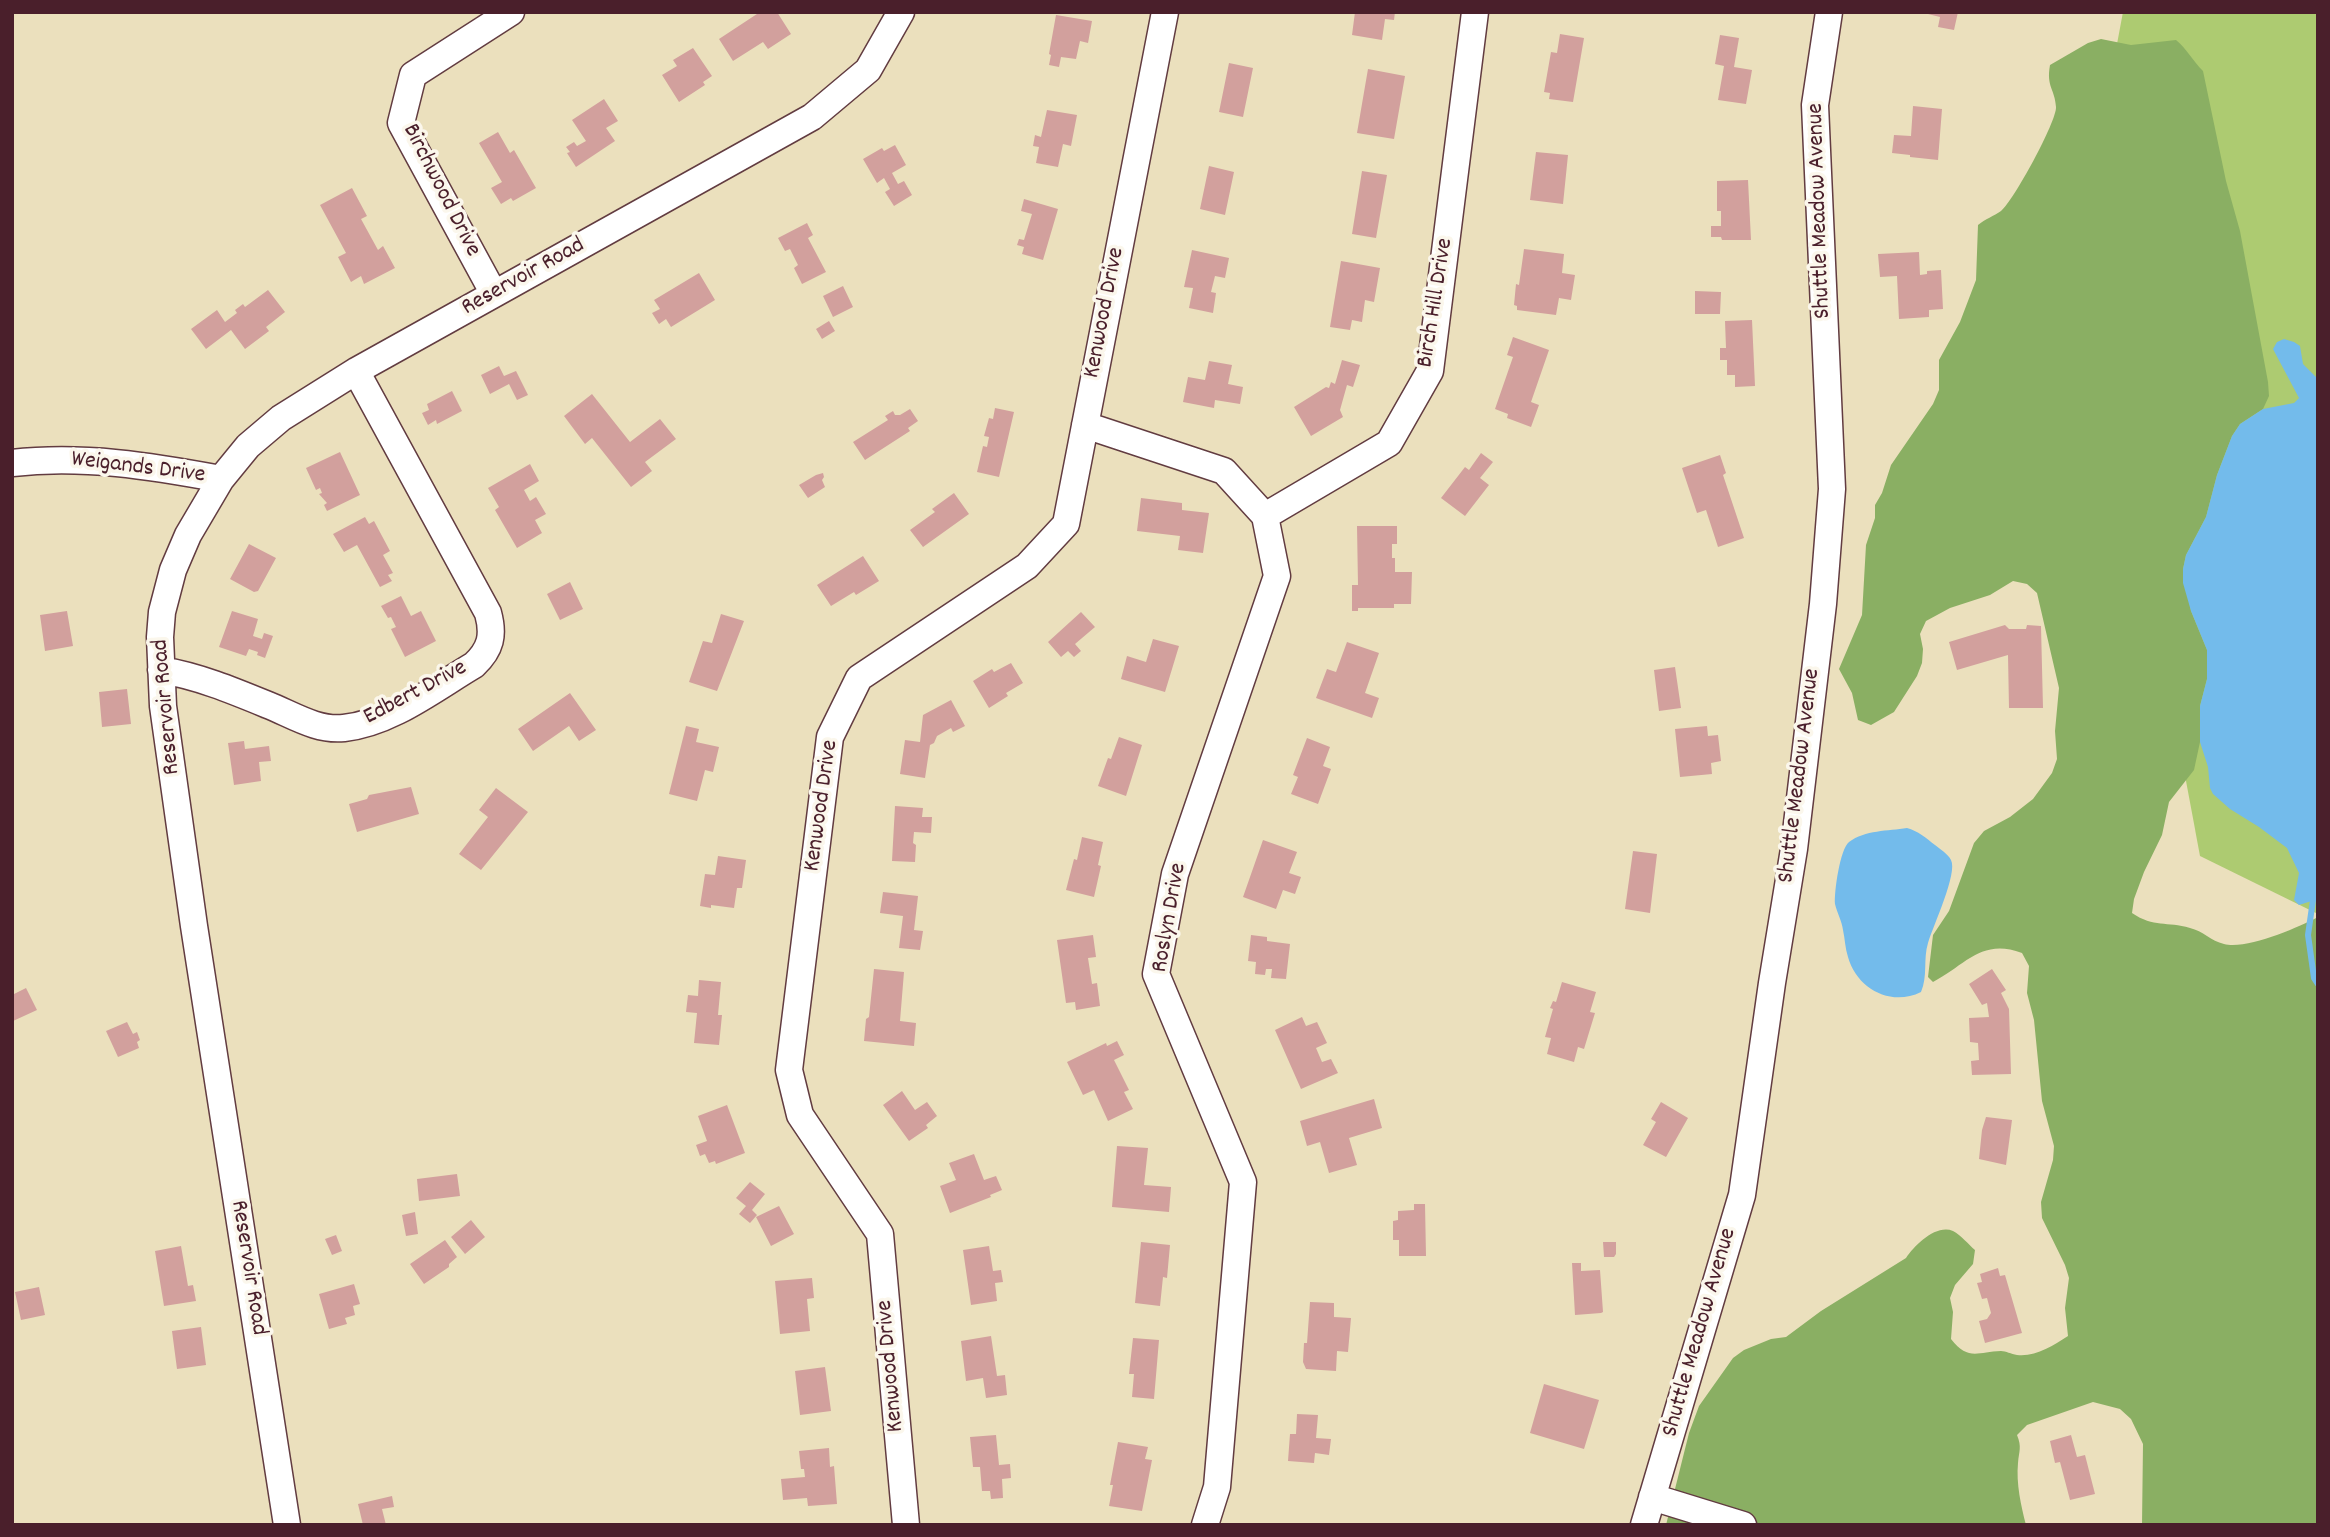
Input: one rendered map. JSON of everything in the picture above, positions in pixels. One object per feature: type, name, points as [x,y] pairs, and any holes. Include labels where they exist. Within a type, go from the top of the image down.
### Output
[{"type":"street","name":"Birchwood Drive","points":[[494,295],[401,123],[413,75],[511,12]]},
{"type":"street","name":"Reservoir Road","points":[[287,1525],[192,913],[163,706],[161,625],[167,589],[188,535],[221,478],[248,446],[281,418],[356,371],[812,117],[868,70],[901,12]]},
{"type":"street","name":"Kenwood Drive","points":[[906,1525],[880,1234],[800,1115],[789,1070],[830,737],[859,678],[1027,566],[1066,524],[1165,12]]},
{"type":"street","name":"Birch Hill Drive","points":[[1265,516],[1389,443],[1430,370],[1475,12]]},
{"type":"street","name":"Shuttle Meadow Avenue","points":[[1644,1525],[1742,1195],[1794,849],[1823,604],[1832,489],[1815,104],[1829,12]]},
{"type":"street","name":"Edbert Drive","points":[[161,670],[197,678],[316,725],[341,728],[390,714],[466,670],[485,655],[492,629],[488,613],[356,371]]},
{"type":"street","points":[[1085,425],[1224,471],[1265,516]]},
{"type":"street","name":"Weigands Drive","points":[[12,463],[88,460],[221,478]]},
{"type":"street","name":"Roslyn Drive","points":[[1205,1525],[1217,1487],[1243,1182],[1156,974],[1175,874],[1277,576],[1265,516]]},
{"type":"street","points":[[1652,1497],[1743,1525]]},
{"type":"green space","points":[[2123,12],[2318,12],[2318,914],[2200,856],[2108,362],[2114,60]]},
{"type":"green space","points":[[2101,39],[2131,45],[2176,40],[2203,71],[2226,181],[2240,231],[2268,382],[2269,396],[2263,409],[2240,424],[2232,436],[2217,475],[2206,517],[2186,555],[2183,569],[2191,611],[2207,650],[2207,679],[2200,706],[2200,742],[2194,770],[2169,802],[2162,835],[2144,872],[2132,913],[2154,922],[2195,929],[2219,943],[2233,945],[2271,937],[2318,917],[2318,1525],[2142,1525],[2143,1444],[2131,1419],[2120,1409],[2093,1402],[2027,1425],[2017,1435],[2020,1446],[2018,1486],[2026,1525],[1666,1525],[1689,1433],[1699,1406],[1733,1358],[1744,1350],[1771,1339],[1786,1337],[1821,1311],[1906,1258],[1920,1242],[1933,1233],[1940,1230],[1953,1231],[1975,1250],[1973,1264],[1955,1285],[1950,1298],[1953,1312],[1951,1339],[1957,1346],[1973,1354],[2001,1351],[2024,1355],[2044,1350],[2068,1336],[2065,1308],[2069,1278],[2042,1218],[2041,1202],[2053,1160],[2054,1146],[2042,1101],[2034,1020],[2027,993],[2029,966],[2022,953],[1995,949],[1974,956],[1933,982],[1928,977],[1933,935],[1949,911],[1974,843],[1984,831],[2010,817],[2033,799],[2052,773],[2057,759],[2055,731],[2059,688],[2037,593],[2027,584],[2013,581],[1990,595],[1950,608],[1926,621],[1920,634],[1922,663],[1917,676],[1894,712],[1871,725],[1858,720],[1852,693],[1839,669],[1862,615],[1866,545],[1875,518],[1875,505],[1891,465],[1933,404],[1939,390],[1939,360],[1960,322],[1976,280],[1978,225],[2007,205],[2050,128],[2056,107],[2049,78],[2050,65],[2088,43]]},
{"type":"water","points":[[2284,339],[2300,346],[2303,364],[2318,379],[2318,899],[2299,905],[2294,900],[2299,873],[2287,848],[2230,809],[2210,788],[2208,767],[2200,742],[2200,706],[2207,679],[2207,650],[2183,583],[2186,555],[2206,517],[2217,475],[2232,436],[2240,424],[2263,409],[2294,403],[2299,398],[2273,349],[2277,342]]},
{"type":"water","points":[[1907,828],[1922,835],[1944,852],[1951,860],[1952,867],[1948,887],[1928,943],[1921,992],[1898,997],[1887,996],[1867,986],[1852,968],[1835,898],[1840,862],[1849,842],[1869,833]]},
{"type":"building","points":[[760,12],[777,12],[791,34],[768,49],[763,42],[733,61],[719,39]]},
{"type":"building","points":[[1355,12],[1395,12],[1394,20],[1385,19],[1382,40],[1352,35]]},
{"type":"building","points":[[1920,12],[1958,12],[1954,30],[1938,27],[1940,17]]},
{"type":"building","points":[[1056,15],[1092,21],[1088,43],[1080,41],[1076,59],[1061,57],[1059,67],[1049,65]]},
{"type":"building","points":[[1560,34],[1584,38],[1573,102],[1549,99],[1550,93],[1544,92],[1551,52],[1557,53]]},
{"type":"building","points":[[1720,35],[1739,38],[1734,67],[1752,70],[1746,104],[1718,100],[1724,66],[1715,64]]},
{"type":"building","points":[[693,48],[712,76],[703,82],[705,85],[679,102],[662,75],[677,66],[673,60]]},
{"type":"building","points":[[1229,63],[1253,68],[1243,117],[1219,112]]},
{"type":"building","points":[[1368,69],[1405,76],[1394,139],[1357,133]]},
{"type":"building","points":[[604,99],[618,121],[606,128],[615,141],[576,167],[566,147],[574,142],[577,146],[586,141],[572,120]]},
{"type":"building","points":[[1913,106],[1942,109],[1938,160],[1892,153],[1894,135],[1911,136]]},
{"type":"building","points":[[1047,110],[1077,115],[1071,146],[1063,144],[1058,167],[1036,163],[1039,147],[1033,146],[1035,135],[1041,137]]},
{"type":"building","points":[[498,132],[510,153],[514,150],[536,188],[513,201],[511,198],[501,204],[491,188],[502,182],[479,143]]},
{"type":"building","points":[[895,145],[906,165],[892,173],[898,184],[904,181],[912,195],[894,206],[885,192],[890,189],[884,178],[877,183],[863,159],[882,148],[884,151]]},
{"type":"building","points":[[1536,152],[1568,155],[1563,204],[1530,200]]},
{"type":"building","points":[[1209,166],[1234,172],[1225,215],[1200,209]]},
{"type":"building","points":[[1362,171],[1387,175],[1376,238],[1352,234]]},
{"type":"building","points":[[1748,180],[1751,240],[1722,240],[1721,237],[1711,237],[1711,226],[1721,226],[1721,211],[1717,211],[1717,181]]},
{"type":"building","points":[[352,188],[367,216],[361,219],[378,250],[383,246],[395,268],[364,284],[361,276],[351,282],[338,257],[346,253],[320,205]]},
{"type":"building","points":[[1024,199],[1058,209],[1043,260],[1022,254],[1024,247],[1017,245],[1019,239],[1024,240],[1032,214],[1021,211]]},
{"type":"building","points":[[807,223],[813,235],[808,238],[826,272],[802,284],[794,268],[798,265],[790,249],[785,251],[778,238]]},
{"type":"building","points":[[1524,249],[1564,254],[1562,273],[1575,275],[1571,300],[1559,298],[1556,315],[1517,310],[1514,305]]},
{"type":"building","points":[[1192,250],[1229,258],[1225,278],[1215,276],[1211,292],[1216,293],[1213,313],[1189,308],[1193,288],[1184,287]]},
{"type":"building","points":[[1919,252],[1920,275],[1927,274],[1927,271],[1941,270],[1943,309],[1929,310],[1929,317],[1899,319],[1897,276],[1880,277],[1878,254]]},
{"type":"building","points":[[1341,261],[1380,268],[1374,302],[1365,300],[1362,322],[1352,320],[1350,330],[1330,327]]},
{"type":"building","points":[[699,273],[715,300],[671,327],[666,319],[659,324],[652,313],[660,309],[654,300]]},
{"type":"building","points":[[843,286],[853,307],[833,317],[823,296]]},
{"type":"building","points":[[268,290],[285,312],[266,327],[269,331],[245,349],[231,330],[206,349],[191,329],[217,310],[225,322],[237,313],[235,310],[243,304],[245,307]]},
{"type":"building","points":[[1695,291],[1721,292],[1720,314],[1695,314]]},
{"type":"building","points":[[1752,320],[1755,386],[1735,387],[1735,375],[1727,375],[1727,360],[1720,360],[1720,348],[1726,348],[1725,321]]},
{"type":"building","points":[[829,321],[835,331],[822,339],[816,329]]},
{"type":"building","points":[[1513,337],[1549,350],[1531,402],[1539,405],[1531,427],[1507,418],[1508,414],[1495,409],[1513,357],[1507,355]]},
{"type":"building","points":[[1342,360],[1360,365],[1353,387],[1347,385],[1340,410],[1343,417],[1311,436],[1294,407],[1326,387],[1329,388],[1331,382],[1335,384]]},
{"type":"building","points":[[1209,361],[1232,365],[1228,384],[1243,387],[1240,404],[1215,400],[1214,408],[1183,402],[1188,377],[1205,380]]},
{"type":"building","points":[[499,366],[504,376],[516,371],[528,395],[517,400],[509,384],[490,394],[481,375]]},
{"type":"building","points":[[452,391],[462,411],[437,424],[436,420],[428,425],[422,413],[429,410],[427,404]]},
{"type":"building","points":[[592,394],[630,442],[660,419],[676,439],[645,462],[652,471],[631,487],[592,438],[585,444],[564,416]]},
{"type":"building","points":[[995,408],[1014,412],[999,477],[977,472],[983,446],[987,447],[989,437],[984,436],[989,418],[993,419]]},
{"type":"building","points":[[910,409],[918,421],[908,428],[910,431],[865,460],[853,442],[888,420],[885,416],[893,411],[895,415],[900,415]]},
{"type":"building","points":[[340,452],[360,495],[327,511],[324,505],[327,503],[319,494],[322,493],[320,488],[316,490],[306,468]]},
{"type":"building","points":[[1481,453],[1493,462],[1480,478],[1489,485],[1465,516],[1441,498],[1465,467],[1469,470]]},
{"type":"building","points":[[1720,455],[1726,473],[1723,475],[1744,538],[1718,547],[1706,510],[1697,513],[1682,468]]},
{"type":"building","points":[[530,464],[539,481],[524,490],[530,501],[536,497],[546,514],[535,520],[542,533],[517,548],[495,510],[499,507],[488,488]]},
{"type":"building","points":[[823,473],[825,487],[808,498],[799,485]]},
{"type":"building","points":[[954,493],[969,514],[923,547],[910,530],[935,512],[932,509]]},
{"type":"building","points":[[1141,498],[1182,503],[1182,510],[1209,513],[1203,553],[1178,550],[1180,536],[1137,531]]},
{"type":"building","points":[[365,517],[369,524],[374,521],[390,551],[383,555],[393,573],[388,575],[392,581],[380,587],[357,545],[344,552],[333,534]]},
{"type":"building","points":[[1357,526],[1397,526],[1397,544],[1392,544],[1392,558],[1395,558],[1395,572],[1412,572],[1411,604],[1394,604],[1394,608],[1358,608],[1358,611],[1352,611],[1352,585],[1358,585]]},
{"type":"building","points":[[249,544],[276,558],[258,591],[254,592],[230,579]]},
{"type":"building","points":[[863,556],[879,581],[831,606],[817,585]]},
{"type":"building","points":[[570,582],[583,609],[560,620],[547,594]]},
{"type":"building","points":[[401,596],[411,616],[421,611],[436,641],[405,657],[391,629],[396,627],[381,606]]},
{"type":"building","points":[[67,611],[73,646],[45,651],[40,615]]},
{"type":"building","points":[[232,611],[258,619],[253,636],[262,639],[264,633],[273,636],[265,658],[249,649],[246,656],[219,647]]},
{"type":"building","points":[[1081,612],[1095,627],[1075,644],[1081,651],[1074,657],[1068,651],[1061,657],[1048,642]]},
{"type":"building","points":[[721,614],[744,621],[717,691],[689,682],[703,641],[712,643]]},
{"type":"building","points":[[2005,625],[2009,629],[2026,629],[2027,625],[2041,626],[2043,708],[2009,708],[2008,655],[1957,670],[1949,642]]},
{"type":"building","points":[[1153,639],[1179,646],[1165,692],[1121,679],[1127,656],[1146,662]]},
{"type":"building","points":[[1347,642],[1379,653],[1365,693],[1379,698],[1372,718],[1316,698],[1327,669],[1336,672]]},
{"type":"building","points":[[1011,663],[1023,683],[989,708],[973,681],[992,669],[994,672]]},
{"type":"building","points":[[1675,667],[1681,708],[1659,711],[1654,670]]},
{"type":"building","points":[[127,689],[131,724],[102,727],[99,692]]},
{"type":"building","points":[[570,693],[596,730],[579,741],[569,726],[533,751],[518,729]]},
{"type":"building","points":[[951,700],[965,726],[953,732],[951,728],[937,736],[930,745],[925,778],[900,774],[905,740],[920,742],[923,715]]},
{"type":"building","points":[[686,726],[699,729],[696,742],[719,747],[713,772],[705,770],[697,801],[669,794]]},
{"type":"building","points":[[1707,726],[1708,736],[1718,735],[1721,761],[1711,763],[1712,774],[1680,777],[1675,729]]},
{"type":"building","points":[[1119,737],[1142,745],[1126,796],[1098,786]]},
{"type":"building","points":[[1307,738],[1330,747],[1323,766],[1331,769],[1318,804],[1291,794],[1298,777],[1293,775]]},
{"type":"building","points":[[244,741],[245,749],[269,746],[271,761],[259,762],[261,781],[234,785],[228,743]]},
{"type":"building","points":[[411,787],[419,814],[357,832],[349,804],[367,799],[369,795]]},
{"type":"building","points":[[496,788],[528,812],[481,870],[459,854],[488,817],[479,810]]},
{"type":"building","points":[[895,806],[923,808],[922,817],[932,817],[931,833],[914,832],[915,862],[892,861]]},
{"type":"building","points":[[1082,837],[1103,842],[1094,897],[1066,890]]},
{"type":"building","points":[[1263,840],[1297,852],[1289,873],[1301,877],[1295,894],[1283,890],[1276,909],[1243,897]]},
{"type":"building","points":[[1633,851],[1657,854],[1650,913],[1625,909]]},
{"type":"building","points":[[718,856],[746,860],[742,888],[737,888],[734,908],[700,906],[705,874],[715,875]]},
{"type":"building","points":[[883,892],[918,896],[914,930],[923,931],[920,950],[899,948],[903,916],[880,913]]},
{"type":"building","points":[[1093,935],[1096,957],[1088,958],[1092,984],[1097,983],[1100,1006],[1076,1010],[1075,1002],[1066,1003],[1057,940]]},
{"type":"building","points":[[1251,935],[1267,937],[1267,941],[1290,944],[1286,979],[1271,978],[1272,969],[1266,969],[1265,975],[1255,974],[1256,962],[1248,961]]},
{"type":"building","points":[[874,969],[904,972],[900,1021],[916,1023],[914,1046],[864,1041]]},
{"type":"building","points":[[1992,969],[2006,990],[2001,993],[2009,1009],[2011,1074],[1972,1075],[1971,1061],[1979,1060],[1978,1043],[1970,1042],[1969,1018],[1989,1017],[1987,1003],[1982,1005],[1969,984]]},
{"type":"building","points":[[699,980],[721,982],[719,1045],[694,1043],[697,1013],[686,1012],[688,995],[698,996]]},
{"type":"building","points":[[1562,982],[1596,992],[1590,1012],[1595,1013],[1584,1049],[1578,1047],[1574,1062],[1547,1054],[1551,1038],[1545,1037],[1553,1009],[1550,1008],[1553,1001],[1556,1002]]},
{"type":"building","points":[[26,988],[37,1010],[13,1021],[12,995]]},
{"type":"building","points":[[1302,1017],[1306,1026],[1317,1022],[1327,1043],[1316,1048],[1322,1062],[1331,1059],[1338,1073],[1301,1089],[1275,1030]]},
{"type":"building","points":[[127,1022],[133,1034],[137,1032],[139,1048],[118,1057],[106,1031]]},
{"type":"building","points":[[1117,1041],[1124,1055],[1114,1060],[1129,1090],[1124,1092],[1133,1109],[1108,1121],[1094,1090],[1083,1095],[1067,1062],[1106,1043],[1107,1046]]},
{"type":"building","points":[[902,1091],[915,1110],[927,1102],[937,1116],[926,1125],[928,1128],[909,1141],[883,1105]]},
{"type":"building","points":[[1374,1099],[1382,1128],[1349,1138],[1357,1165],[1329,1173],[1320,1142],[1307,1146],[1300,1121]]},
{"type":"building","points":[[1661,1102],[1688,1118],[1666,1157],[1643,1145],[1656,1122],[1651,1119]]},
{"type":"building","points":[[727,1105],[745,1153],[716,1164],[715,1161],[709,1163],[705,1154],[700,1156],[696,1145],[707,1141],[698,1116]]},
{"type":"building","points":[[1986,1117],[2012,1120],[2006,1165],[1979,1159]]},
{"type":"building","points":[[1117,1146],[1148,1148],[1144,1185],[1171,1187],[1169,1212],[1112,1207]]},
{"type":"building","points":[[974,1154],[984,1180],[996,1176],[1002,1190],[950,1213],[940,1186],[956,1180],[949,1163]]},
{"type":"building","points":[[457,1174],[460,1196],[419,1201],[417,1179]]},
{"type":"building","points":[[750,1182],[765,1194],[752,1210],[757,1215],[750,1223],[739,1214],[746,1206],[736,1198]]},
{"type":"building","points":[[1414,1204],[1425,1204],[1426,1256],[1399,1256],[1399,1240],[1393,1240],[1393,1221],[1398,1220],[1398,1211],[1414,1210]]},
{"type":"building","points":[[779,1206],[794,1234],[771,1246],[756,1217]]},
{"type":"building","points":[[415,1212],[418,1234],[406,1236],[402,1215]]},
{"type":"building","points":[[471,1220],[485,1237],[465,1254],[451,1237]]},
{"type":"building","points":[[336,1235],[342,1251],[332,1255],[325,1239]]},
{"type":"building","points":[[445,1240],[457,1257],[449,1267],[424,1284],[410,1264]]},
{"type":"building","points":[[1141,1242],[1170,1245],[1167,1278],[1163,1277],[1160,1306],[1135,1303]]},
{"type":"building","points":[[1603,1242],[1616,1242],[1614,1257],[1604,1257]]},
{"type":"building","points":[[181,1246],[188,1286],[193,1285],[196,1301],[164,1306],[155,1251]]},
{"type":"building","points":[[989,1246],[993,1271],[1001,1270],[1003,1282],[995,1283],[997,1301],[971,1305],[963,1250]]},
{"type":"building","points":[[1572,1263],[1581,1263],[1581,1271],[1600,1270],[1603,1312],[1575,1315]]},
{"type":"building","points":[[1998,1268],[2000,1276],[2005,1275],[2022,1333],[1985,1343],[1979,1321],[1987,1319],[1991,1313],[1987,1298],[1982,1299],[1977,1283],[1982,1282],[1980,1274]]},
{"type":"building","points":[[812,1278],[814,1298],[807,1299],[810,1331],[780,1334],[775,1281]]},
{"type":"building","points":[[354,1284],[360,1304],[353,1306],[355,1315],[345,1318],[347,1324],[329,1329],[319,1294]]},
{"type":"building","points":[[39,1287],[45,1315],[21,1320],[15,1292]]},
{"type":"building","points":[[1310,1302],[1334,1303],[1334,1317],[1351,1318],[1348,1352],[1337,1351],[1336,1371],[1306,1369],[1303,1362]]},
{"type":"building","points":[[201,1327],[206,1365],[177,1369],[172,1331]]},
{"type":"building","points":[[991,1336],[997,1376],[1005,1375],[1007,1395],[986,1398],[983,1378],[966,1381],[961,1341]]},
{"type":"building","points":[[1133,1338],[1159,1340],[1154,1399],[1132,1397],[1134,1374],[1129,1374]]},
{"type":"building","points":[[825,1367],[831,1411],[800,1415],[795,1371]]},
{"type":"building","points":[[1544,1384],[1599,1400],[1584,1449],[1530,1433]]},
{"type":"building","points":[[1297,1414],[1318,1415],[1316,1438],[1331,1439],[1329,1455],[1315,1453],[1314,1463],[1288,1461],[1290,1434],[1296,1434]]},
{"type":"building","points":[[996,1435],[999,1465],[1010,1464],[1011,1478],[1002,1479],[1003,1498],[991,1499],[990,1491],[982,1491],[980,1467],[973,1467],[970,1437]]},
{"type":"building","points":[[2071,1435],[2077,1457],[2085,1455],[2095,1494],[2070,1500],[2060,1462],[2055,1463],[2050,1441]]},
{"type":"building","points":[[1118,1442],[1148,1447],[1145,1459],[1152,1460],[1142,1511],[1109,1506]]},
{"type":"building","points":[[829,1448],[830,1467],[834,1466],[837,1504],[808,1506],[807,1498],[783,1500],[781,1479],[805,1477],[799,1451]]},
{"type":"building","points":[[392,1496],[394,1507],[382,1509],[386,1525],[363,1525],[358,1504]]},
{"type":"waterway","points":[[2314,893],[2308,935],[2314,978],[2318,984]]}]
